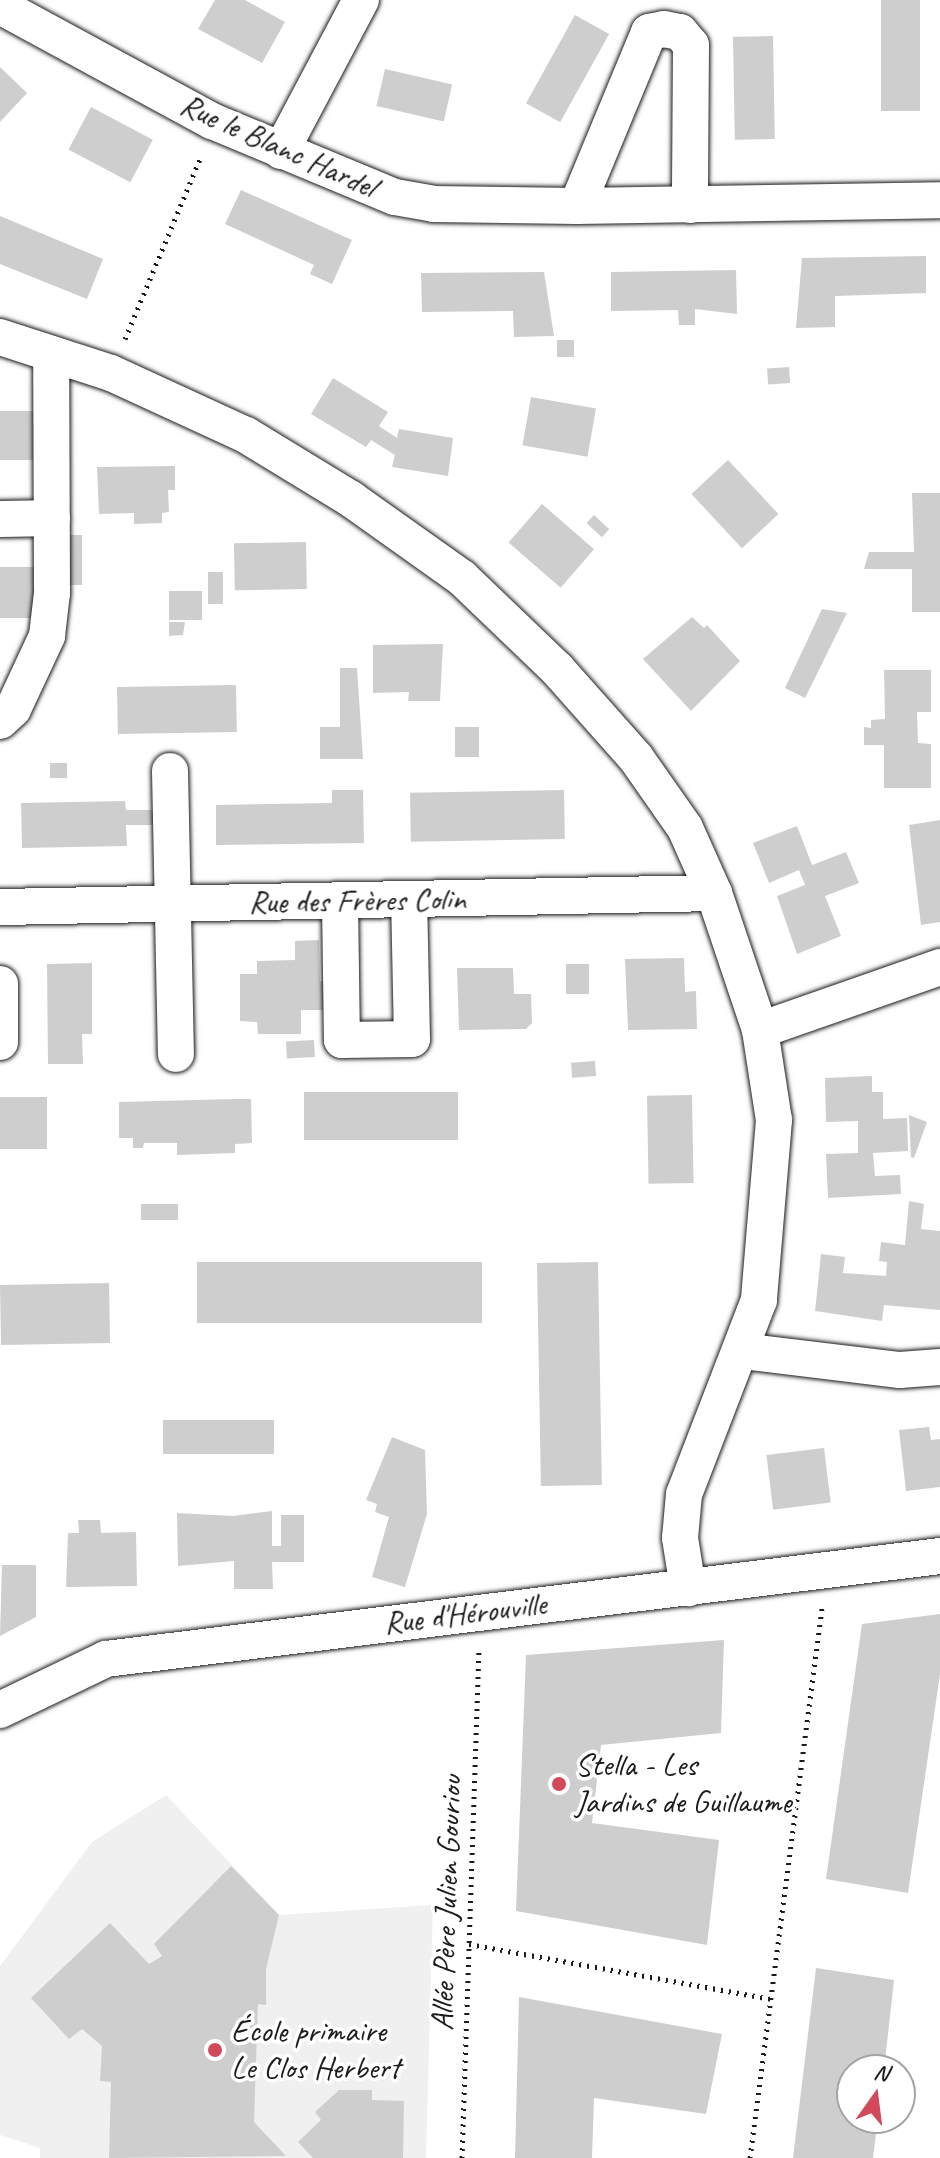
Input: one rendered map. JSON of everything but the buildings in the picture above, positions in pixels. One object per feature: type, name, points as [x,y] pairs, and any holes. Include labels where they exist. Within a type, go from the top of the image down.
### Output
[{"type":"street","points":[[281,151],[361,0]]},
{"type":"street","name":"Rue le Blanc Hardel","points":[[0,6],[212,121],[350,182],[433,204],[577,206],[940,200]]},
{"type":"street","points":[[577,206],[649,32],[664,29],[680,32],[691,45],[690,205]]},
{"type":"street","points":[[0,337],[111,373],[246,435],[351,499],[462,578],[557,669],[636,758],[685,828],[714,893],[760,1030],[774,1120],[771,1191],[759,1300],[742,1351],[684,1494],[680,1538],[688,1588]]},
{"type":"street","points":[[0,721],[19,699],[47,636],[52,518],[51,354]]},
{"type":"street","points":[[0,519],[52,518]]},
{"type":"street","points":[[170,771],[176,1054]]},
{"type":"street","name":"Rue des Frères Colin","points":[[0,907],[714,893]]},
{"type":"street","points":[[340,901],[342,1040],[356,1040],[412,1039],[409,900]]},
{"type":"street","points":[[760,1030],[940,967]]},
{"type":"street","points":[[0,984],[0,1042]]},
{"type":"street","points":[[742,1351],[900,1370],[940,1367]]},
{"type":"street","name":"Rue d'Hérouville","points":[[0,1710],[106,1659],[940,1556]]},
{"type":"path","points":[[129,329],[207,140]]},
{"type":"path","points":[[750,2158],[824,1596]]},
{"type":"path","name":"Allée Père Julien Gouriou","points":[[462,2158],[479,1649]]},
{"type":"path","points":[[469,1944],[771,1999]]},
{"type":"shaded area","name":"École primaire Le Clos Herbert","points":[[166,1795],[279,1915],[433,1905],[426,2158],[40,2158],[40,2148],[0,2135],[0,1966],[92,1842]]},
{"type":"place","name":"Stella - Les Jardins de Guillaume","points":[[559,1784]]},
{"type":"place","name":"École primaire Le Clos Herbert","points":[[215,2050]]}]
